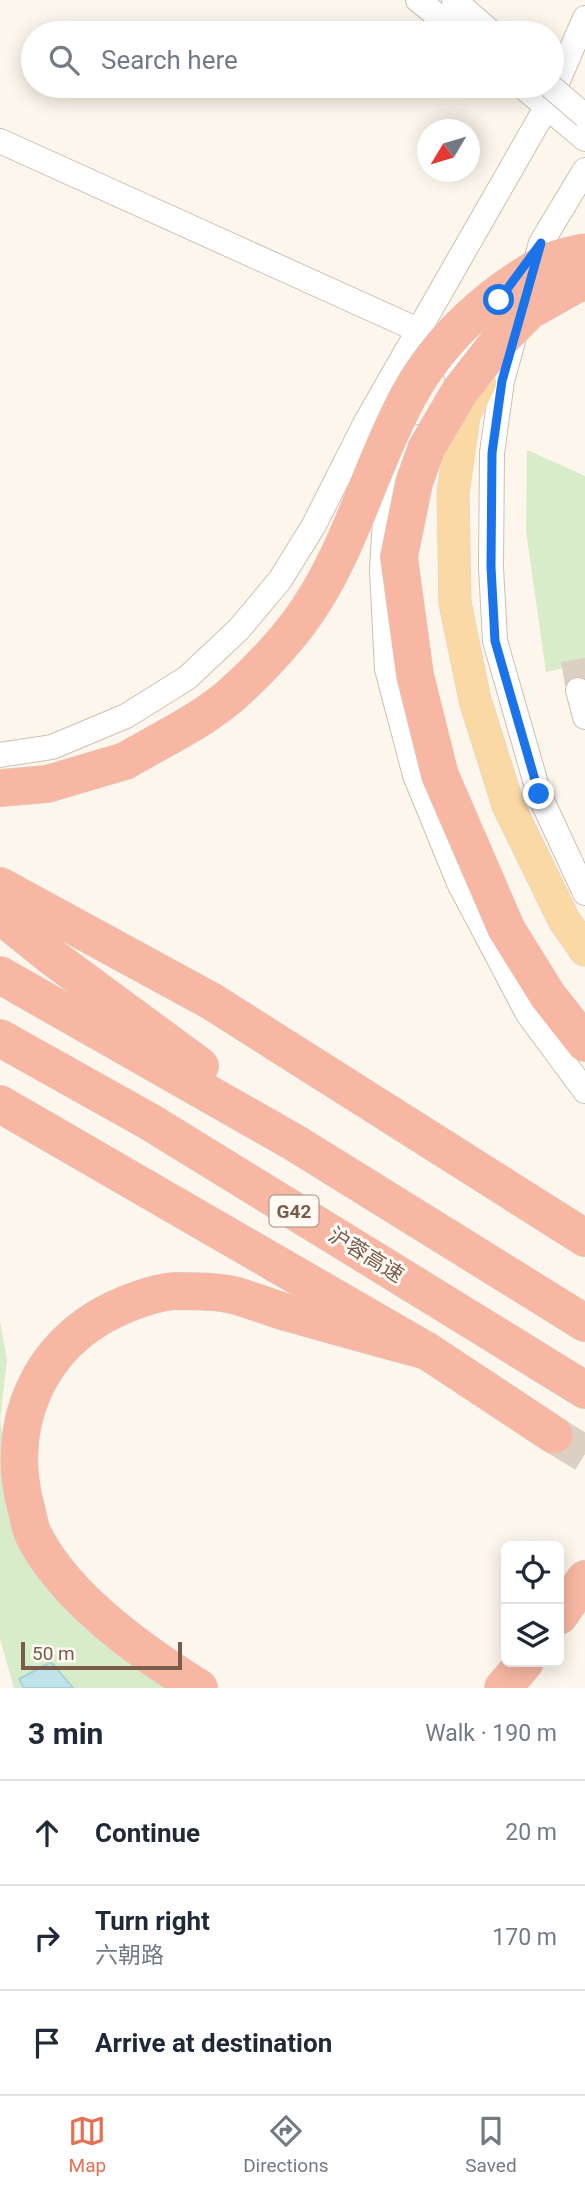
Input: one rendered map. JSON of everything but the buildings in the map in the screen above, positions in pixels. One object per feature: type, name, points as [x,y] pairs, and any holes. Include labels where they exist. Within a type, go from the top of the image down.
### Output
[{"type":"highway","points":[[0,788],[47,784],[125,761],[186,726],[227,698],[298,624],[335,566],[409,394],[451,335],[484,304],[546,263],[582,275]]},
{"type":"highway","points":[[582,275],[529,311],[499,341],[460,391],[426,449],[414,483],[400,558],[415,675],[440,775],[507,930],[548,996],[585,1042]]},
{"type":"highway","points":[[0,886],[211,1001],[585,1238]]},
{"type":"highway","points":[[0,915],[52,957],[172,1044],[295,1143]]},
{"type":"highway","points":[[0,975],[295,1143],[585,1323]]},
{"type":"highway","name":"沪蓉高速","points":[[0,1038],[150,1122],[585,1390]]},
{"type":"highway","points":[[0,1104],[427,1351],[554,1435]]},
{"type":"highway","points":[[199,1688],[169,1670],[106,1621],[64,1580],[33,1533],[21,1485],[18,1454],[23,1419],[37,1382],[55,1355],[76,1334],[101,1316],[135,1300],[174,1291],[228,1294],[427,1351]]},
{"type":"highway","points":[[564,1609],[585,1579]]},
{"type":"highway","points":[[503,1688],[521,1667]]},
{"type":"main road","points":[[499,341],[464,415],[453,494],[455,603],[475,700],[508,805],[564,920],[585,950]]},
{"type":"street","points":[[418,0],[443,21]]},
{"type":"street","points":[[454,0],[478,21]]},
{"type":"street","points":[[564,62],[585,18]]},
{"type":"street","points":[[0,755],[52,747],[126,716],[187,678],[239,629],[280,580],[314,525],[366,422],[547,98]]},
{"type":"street","points":[[550,98],[585,139]]},
{"type":"street","points":[[552,98],[585,116]]},
{"type":"street","points":[[0,141],[418,330]]},
{"type":"street","points":[[585,170],[541,243],[499,300],[398,469],[386,501],[382,570],[387,669],[415,775],[459,883],[528,1014],[585,1091]]},
{"type":"street","points":[[541,243],[502,381],[492,453],[491,567],[495,641],[539,794],[583,883]]},
{"type":"street","points":[[578,690],[585,717]]},
{"type":"green space","points":[[527,450],[585,476],[585,666],[584,663],[546,672],[526,531]]},
{"type":"green space","points":[[0,1321],[7,1360],[0,1420]]},
{"type":"green space","points":[[0,1420],[16,1510],[172,1688],[14,1688],[0,1639]]},
{"type":"water","points":[[51,1662],[73,1688],[24,1688],[19,1679]]},
{"type":"tunnel","points":[[573,660],[578,690]]},
{"type":"tunnel","points":[[554,1435],[585,1454]]},
{"type":"route","points":[[499,300],[541,243],[502,381],[492,453],[491,567],[495,641],[539,794]]}]
